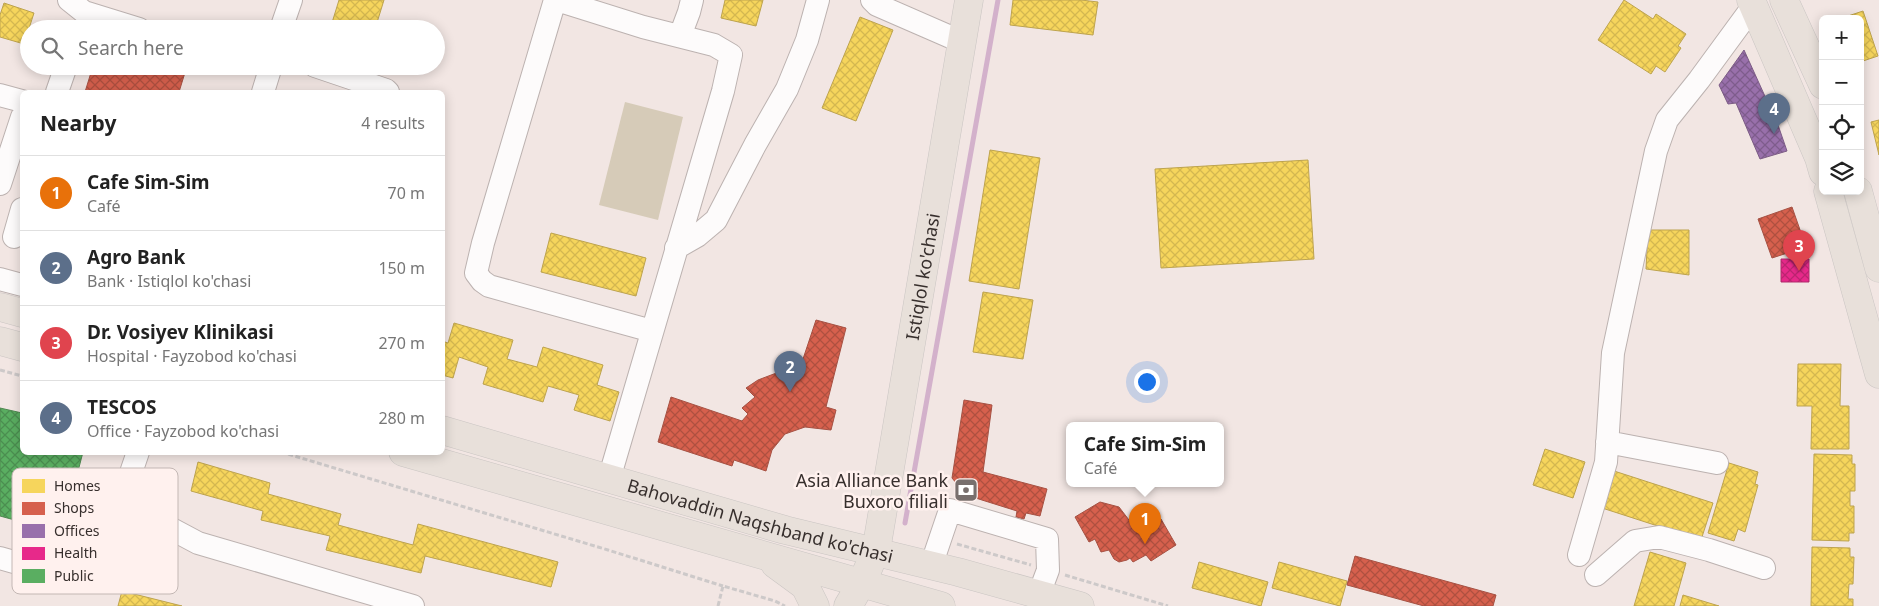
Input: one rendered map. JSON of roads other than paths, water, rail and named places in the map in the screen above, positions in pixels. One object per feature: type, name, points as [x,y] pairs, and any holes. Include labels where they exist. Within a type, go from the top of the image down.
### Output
[{"type":"main road","name":"Istiqlol ko'chasi","points":[[867,596],[968,0]]},
{"type":"main road","points":[[1784,0],[1819,76]]},
{"type":"main road","points":[[1752,2],[1819,158]]},
{"type":"main road","points":[[1829,195],[1879,374]]},
{"type":"main road","points":[[1859,195],[1879,268]]},
{"type":"main road","points":[[0,307],[20,312]]},
{"type":"main road","points":[[0,340],[20,346]]},
{"type":"main road","name":"Bahovaddin Naqshband ko'chasi","points":[[445,431],[785,530],[931,566],[1080,606]]},
{"type":"main road","name":"Bahovaddin Naqshband ko'chasi","points":[[414,455],[762,554],[867,596],[927,604]]},
{"type":"main road","points":[[762,554],[805,586],[815,606]]},
{"type":"street","points":[[284,20],[291,0]]},
{"type":"street","points":[[680,36],[692,0]]},
{"type":"street","points":[[676,248],[697,236],[716,220],[787,89],[807,40],[818,0]]},
{"type":"street","points":[[872,0],[877,5],[962,42]]},
{"type":"street","points":[[609,479],[723,91],[730,55],[714,45],[644,27],[567,1],[483,243],[476,273],[489,286],[652,331]]},
{"type":"street","points":[[1579,555],[1606,462],[1613,353],[1656,151],[1667,120],[1699,80],[1752,2]]},
{"type":"street","points":[[77,13],[104,20]]},
{"type":"street","points":[[58,90],[63,75]]},
{"type":"street","points":[[263,90],[266,75]]},
{"type":"street","points":[[342,75],[386,90]]},
{"type":"street","points":[[0,95],[20,100]]},
{"type":"street","points":[[0,184],[20,123]]},
{"type":"street","points":[[12,236],[20,214]]},
{"type":"street","points":[[0,279],[20,284]]},
{"type":"street","points":[[1607,442],[1717,463]]},
{"type":"street","points":[[133,468],[137,455]]},
{"type":"street","points":[[931,566],[950,510],[1047,539],[1048,570],[1039,594]]},
{"type":"street","points":[[178,532],[198,543],[413,606]]},
{"type":"street","points":[[1596,575],[1635,541],[1659,537],[1709,550],[1764,568]]},
{"type":"waterway","points":[[905,523],[998,0]]},
{"type":"place","name":"TESCOS","points":[[1774,134]]},
{"type":"place","name":"Dr. Vosiyev Klinikasi","points":[[1799,271]]},
{"type":"place","name":"Agro Bank","points":[[790,392]]},
{"type":"place","name":"Asia Alliance Bank Buxoro filiali","points":[[966,490]]},
{"type":"place","name":"Cafe Sim-Sim","points":[[1145,544]]}]
